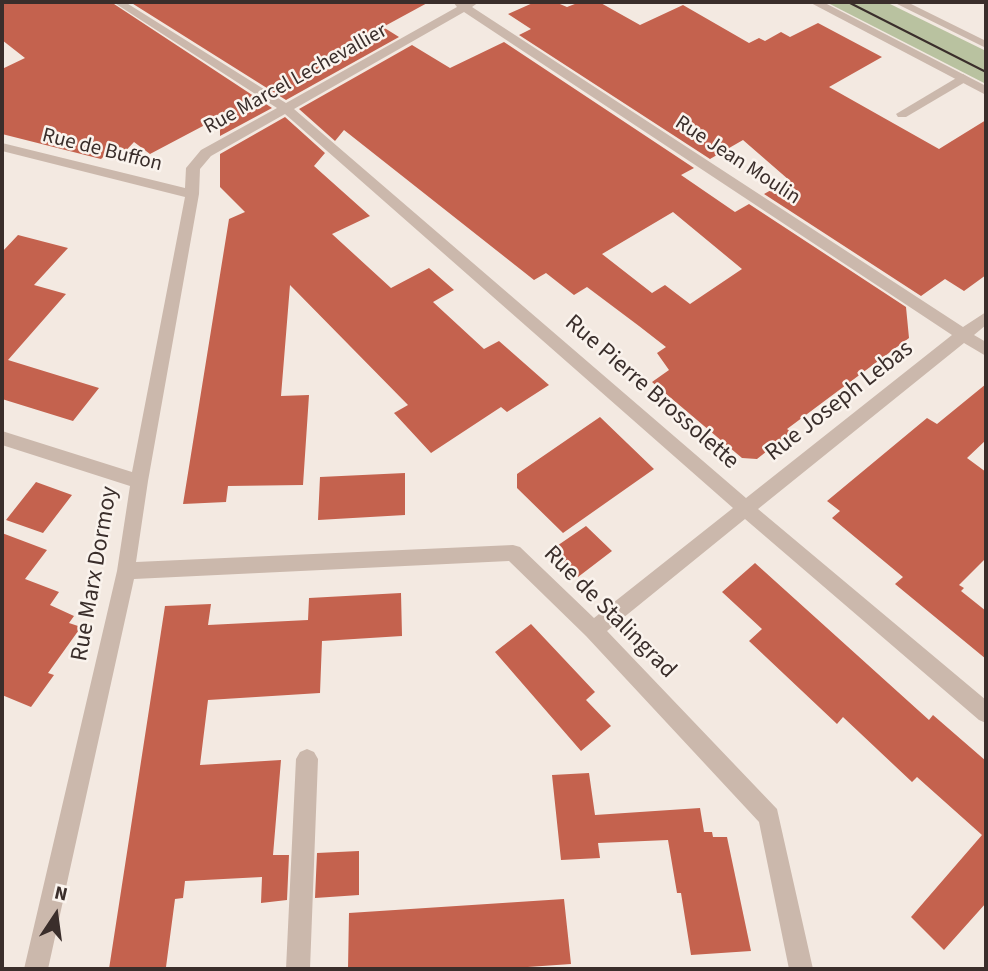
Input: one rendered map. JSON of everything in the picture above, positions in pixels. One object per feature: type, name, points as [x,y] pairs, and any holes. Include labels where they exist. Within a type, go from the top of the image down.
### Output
[{"type":"street","name":"Rue Pierre Brossolette","points":[[118,2],[286,108],[745,508],[986,713]]},
{"type":"street","points":[[815,2],[986,91]]},
{"type":"street","points":[[899,2],[986,45]]},
{"type":"street","name":"Rue Marcel Lechevallier","points":[[192,189],[193,168],[206,153],[464,3]]},
{"type":"street","name":"Rue Jean Moulin","points":[[464,3],[986,350]]},
{"type":"street","points":[[902,114],[962,78]]},
{"type":"street","name":"Rue de Buffon","points":[[2,147],[192,189]]},
{"type":"street","name":"Rue Marx Dormoy","points":[[36,969],[126,571],[139,481],[192,189]]},
{"type":"street","name":"Rue Joseph Lebas","points":[[593,630],[986,317]]},
{"type":"street","points":[[2,438],[117,477],[139,481]]},
{"type":"street","name":"Rue de Stalingrad","points":[[126,571],[513,553],[593,630],[769,817],[802,969]]},
{"type":"street","points":[[298,969],[307,759]]},
{"type":"green space","points":[[826,2],[886,2],[986,51],[986,84]]},
{"type":"building","points":[[2,2],[111,2],[272,108],[220,136],[220,117],[150,154],[134,142],[117,160],[104,156],[101,159],[2,134],[2,69],[25,58],[2,40]]},
{"type":"building","points":[[130,2],[429,2],[383,27],[399,37],[286,100]]},
{"type":"building","points":[[535,2],[555,2],[567,7],[580,2],[599,2],[640,25],[683,5],[749,43],[759,38],[765,41],[781,32],[790,37],[818,23],[882,57],[829,87],[939,149],[986,120],[986,275],[964,291],[945,279],[921,296],[764,194],[789,180],[743,140],[710,159],[519,35],[531,29],[508,14]]},
{"type":"building","points":[[504,42],[694,168],[681,175],[735,212],[749,204],[906,307],[909,338],[787,429],[791,432],[757,459],[742,458],[652,382],[669,370],[657,353],[666,347],[587,287],[574,295],[546,273],[534,280],[344,130],[335,141],[299,109],[412,45],[450,68]],"holes":[[[673,212],[742,269],[690,304],[665,285],[652,293],[602,254]]]},
{"type":"building","points":[[285,117],[325,153],[314,166],[370,216],[332,234],[391,288],[429,268],[454,290],[433,302],[484,349],[499,341],[549,385],[507,412],[501,407],[431,453],[394,413],[408,405],[290,285],[281,396],[309,395],[303,485],[228,486],[226,502],[183,504],[229,219],[245,212],[220,187],[220,154]]},
{"type":"building","points":[[18,235],[68,248],[34,285],[66,294],[8,360],[99,388],[73,421],[2,399],[2,252]]},
{"type":"building","points":[[986,384],[986,440],[967,458],[986,472],[986,558],[959,585],[964,588],[961,591],[986,611],[986,659],[895,584],[903,577],[832,518],[840,511],[827,501],[927,418],[937,424]]},
{"type":"building","points":[[600,417],[654,469],[563,533],[517,488],[517,474]]},
{"type":"building","points":[[405,473],[405,515],[318,520],[320,477]]},
{"type":"building","points":[[36,482],[72,495],[43,533],[6,520]]},
{"type":"building","points":[[586,526],[612,551],[578,577],[551,550]]},
{"type":"building","points":[[2,533],[47,550],[25,579],[59,592],[50,605],[74,616],[69,623],[81,627],[48,673],[54,675],[31,707],[2,695]]},
{"type":"building","points":[[755,563],[929,720],[933,715],[986,761],[986,903],[944,950],[911,917],[982,835],[917,777],[912,782],[843,717],[837,724],[749,641],[762,629],[722,592]]},
{"type":"building","points":[[401,593],[402,636],[322,641],[320,693],[208,700],[200,765],[281,760],[273,855],[289,855],[287,900],[261,903],[262,877],[185,881],[183,898],[175,899],[166,967],[109,969],[165,606],[211,604],[208,625],[308,620],[309,598]]},
{"type":"building","points":[[531,624],[595,692],[586,700],[611,726],[581,751],[495,652]]},
{"type":"building","points":[[589,773],[595,815],[700,808],[704,832],[712,832],[713,837],[727,837],[751,951],[691,955],[681,893],[677,893],[668,840],[598,843],[600,858],[561,860],[552,775]]},
{"type":"building","points":[[359,851],[359,895],[315,898],[317,853]]},
{"type":"building","points":[[564,899],[571,964],[499,969],[348,969],[349,913]]},
{"type":"tram line","points":[[848,2],[986,72]]}]
